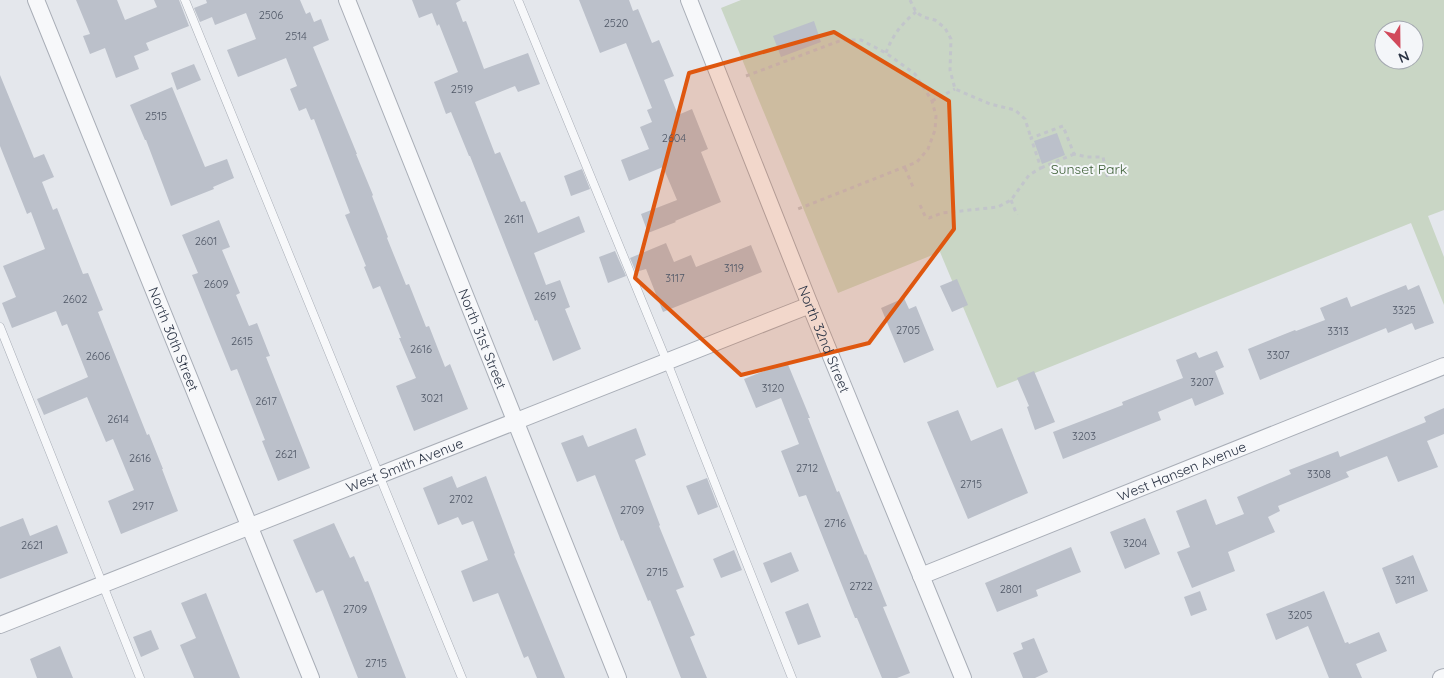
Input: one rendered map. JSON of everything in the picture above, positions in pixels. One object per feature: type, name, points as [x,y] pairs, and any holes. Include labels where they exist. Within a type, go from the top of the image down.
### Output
[{"type":"street","name":"North 30th Street","points":[[36,0],[311,678]]},
{"type":"street","name":"North 31st Street","points":[[347,0],[618,678]]},
{"type":"street","name":"North 32nd Street","points":[[689,0],[810,305],[963,678]]},
{"type":"street","name":"West Smith Avenue","points":[[0,625],[810,305]]},
{"type":"street","name":"West Hansen Avenue","points":[[921,576],[1444,366]]},
{"type":"lane","points":[[185,0],[462,678]]},
{"type":"lane","points":[[518,0],[667,362],[792,678]]},
{"type":"lane","points":[[0,327],[140,678]]},
{"type":"path","points":[[910,0],[916,12],[924,17],[935,20],[945,28],[950,39],[950,70],[955,89]]},
{"type":"path","points":[[886,54],[897,30],[916,12]]},
{"type":"path","points":[[746,76],[842,40],[861,40],[915,74],[932,101],[936,116],[935,130],[928,149],[917,162],[798,209]]},
{"type":"path","points":[[932,101],[955,89]]},
{"type":"path","points":[[955,89],[990,104],[1015,110],[1025,119],[1041,168]]},
{"type":"path","points":[[1031,138],[1063,126],[1074,154]]},
{"type":"path","points":[[920,205],[925,216],[929,218],[942,213],[998,207],[1010,200],[1029,175],[1074,154],[1103,157],[1108,180]]},
{"type":"path","points":[[905,168],[913,187]]},
{"type":"path","points":[[1010,200],[1017,215]]},
{"type":"highlighted area","points":[[834,32],[949,101],[954,229],[869,343],[741,375],[635,278],[689,73]]},
{"type":"green space","name":"Sunset Park","points":[[741,0],[1444,0],[1444,210],[1428,216],[1444,257],[1444,305],[1411,223],[997,388],[940,252],[838,293],[721,8]]},
{"type":"building","points":[[76,0],[117,0],[125,20],[157,7],[154,0],[179,0],[189,26],[146,43],[149,50],[134,56],[139,69],[116,78],[105,48],[90,54],[83,36],[90,34]]},
{"type":"building","points":[[206,0],[300,0],[306,14],[310,12],[314,22],[321,19],[329,40],[313,47],[357,154],[406,285],[409,284],[426,327],[429,326],[445,367],[450,364],[468,409],[414,431],[396,386],[416,378],[380,286],[373,289],[364,267],[366,266],[345,215],[350,213],[314,119],[311,120],[306,108],[299,111],[290,89],[297,86],[286,58],[238,77],[227,50],[256,39],[246,13],[215,25],[212,17],[200,22],[194,8],[207,3]]},
{"type":"building","points":[[412,0],[461,0],[456,3],[463,22],[466,21],[484,69],[528,53],[540,84],[518,92],[515,86],[475,102],[495,154],[500,152],[521,202],[525,201],[538,233],[579,216],[585,232],[534,253],[546,285],[560,280],[570,307],[565,309],[581,349],[553,361],[537,320],[535,321],[470,156],[451,112],[446,114],[434,82],[458,72],[439,24],[437,26],[432,13],[419,18]]},
{"type":"building","points":[[579,0],[629,0],[633,11],[638,9],[652,43],[659,40],[674,76],[664,80],[678,115],[692,109],[708,149],[701,152],[721,202],[648,233],[641,214],[677,200],[663,167],[629,181],[621,160],[649,149],[640,127],[652,122],[647,110],[652,108],[626,43],[600,53]]},
{"type":"building","points":[[814,21],[821,42],[781,57],[773,36]]},
{"type":"building","points":[[194,64],[201,80],[177,90],[171,73]]},
{"type":"building","points":[[0,75],[34,158],[44,154],[54,177],[42,182],[53,210],[57,208],[83,274],[88,273],[103,310],[98,312],[147,435],[149,434],[178,511],[121,534],[108,501],[134,490],[113,439],[106,442],[87,397],[44,415],[37,399],[88,377],[67,324],[62,326],[56,311],[12,328],[2,303],[16,297],[3,266],[45,249],[31,212],[27,214],[0,146]]},
{"type":"building","points":[[172,87],[205,167],[227,159],[234,178],[213,187],[214,189],[171,206],[146,140],[130,105]]},
{"type":"building","points":[[1057,133],[1065,155],[1042,164],[1034,141]]},
{"type":"building","points":[[582,169],[590,189],[571,196],[564,176]]},
{"type":"building","points":[[219,220],[230,247],[222,250],[240,293],[236,295],[249,326],[257,323],[270,356],[266,357],[310,468],[278,481],[262,441],[265,440],[237,369],[231,371],[192,275],[198,273],[182,235]]},
{"type":"building","points":[[666,243],[674,262],[691,255],[696,267],[751,245],[762,272],[663,312],[646,269],[636,272],[630,258]]},
{"type":"building","points":[[615,251],[626,276],[608,283],[599,257]]},
{"type":"building","points":[[957,279],[968,305],[952,312],[940,286]]},
{"type":"building","points":[[1406,285],[1408,290],[1419,285],[1434,323],[1415,330],[1412,323],[1388,333],[1386,328],[1260,380],[1248,349],[1325,320],[1320,308],[1347,297],[1351,307]]},
{"type":"building","points":[[904,298],[909,309],[916,306],[934,350],[904,363],[881,308]]},
{"type":"building","points":[[1217,351],[1224,367],[1215,371],[1224,394],[1195,406],[1192,398],[1158,412],[1161,420],[1063,459],[1053,432],[1123,405],[1122,402],[1183,378],[1176,360],[1196,352],[1199,358]]},
{"type":"building","points":[[787,362],[837,492],[839,491],[887,606],[883,607],[910,673],[897,678],[882,678],[857,618],[855,618],[806,495],[799,497],[781,451],[799,444],[781,398],[756,408],[744,379]]},
{"type":"building","points":[[1034,371],[1055,422],[1035,430],[1027,407],[1029,406],[1017,378]]},
{"type":"building","points":[[1444,408],[1444,434],[1427,441],[1438,467],[1398,482],[1387,456],[1346,472],[1349,477],[1278,506],[1280,511],[1268,517],[1275,532],[1228,552],[1235,571],[1192,588],[1177,552],[1190,547],[1176,511],[1206,499],[1216,525],[1244,514],[1237,497],[1291,474],[1289,470],[1338,451],[1340,457],[1426,422],[1424,417]]},
{"type":"building","points":[[958,410],[971,441],[1002,428],[1028,493],[968,519],[927,422]]},
{"type":"building","points":[[636,428],[646,455],[635,460],[684,587],[676,590],[695,635],[690,637],[707,678],[681,678],[650,600],[648,601],[623,540],[621,541],[595,475],[577,482],[561,443],[583,435],[588,447]]},
{"type":"building","points":[[452,476],[457,488],[486,476],[514,554],[565,678],[537,678],[528,656],[524,658],[498,593],[473,602],[461,571],[488,560],[473,521],[462,525],[458,517],[438,525],[423,488]]},
{"type":"building","points":[[707,478],[718,507],[698,515],[686,486]]},
{"type":"building","points":[[23,518],[30,536],[57,525],[68,553],[0,579],[0,527]]},
{"type":"building","points":[[1145,518],[1160,554],[1125,569],[1110,532]]},
{"type":"building","points":[[334,523],[350,558],[354,556],[365,582],[368,581],[406,678],[358,678],[323,590],[316,593],[293,540]]},
{"type":"building","points":[[1071,547],[1081,572],[1036,590],[1038,596],[997,612],[985,583]]},
{"type":"building","points":[[734,550],[742,570],[721,578],[713,559]]},
{"type":"building","points":[[791,552],[799,571],[771,583],[763,563]]},
{"type":"building","points":[[1413,555],[1428,591],[1396,604],[1382,568]]},
{"type":"building","points":[[1200,591],[1207,610],[1191,616],[1184,597]]},
{"type":"building","points":[[1324,591],[1345,643],[1348,642],[1349,644],[1379,632],[1387,651],[1356,664],[1362,678],[1329,678],[1308,626],[1276,640],[1266,614]]},
{"type":"building","points":[[206,593],[240,678],[194,678],[180,645],[196,638],[181,603]]},
{"type":"building","points":[[808,603],[821,637],[798,645],[785,612]]},
{"type":"building","points":[[151,630],[159,649],[141,657],[133,637]]},
{"type":"building","points":[[1034,638],[1048,672],[1035,678],[1023,678],[1013,653],[1023,649],[1021,643]]},
{"type":"building","points":[[60,646],[73,678],[37,678],[30,659]]}]
